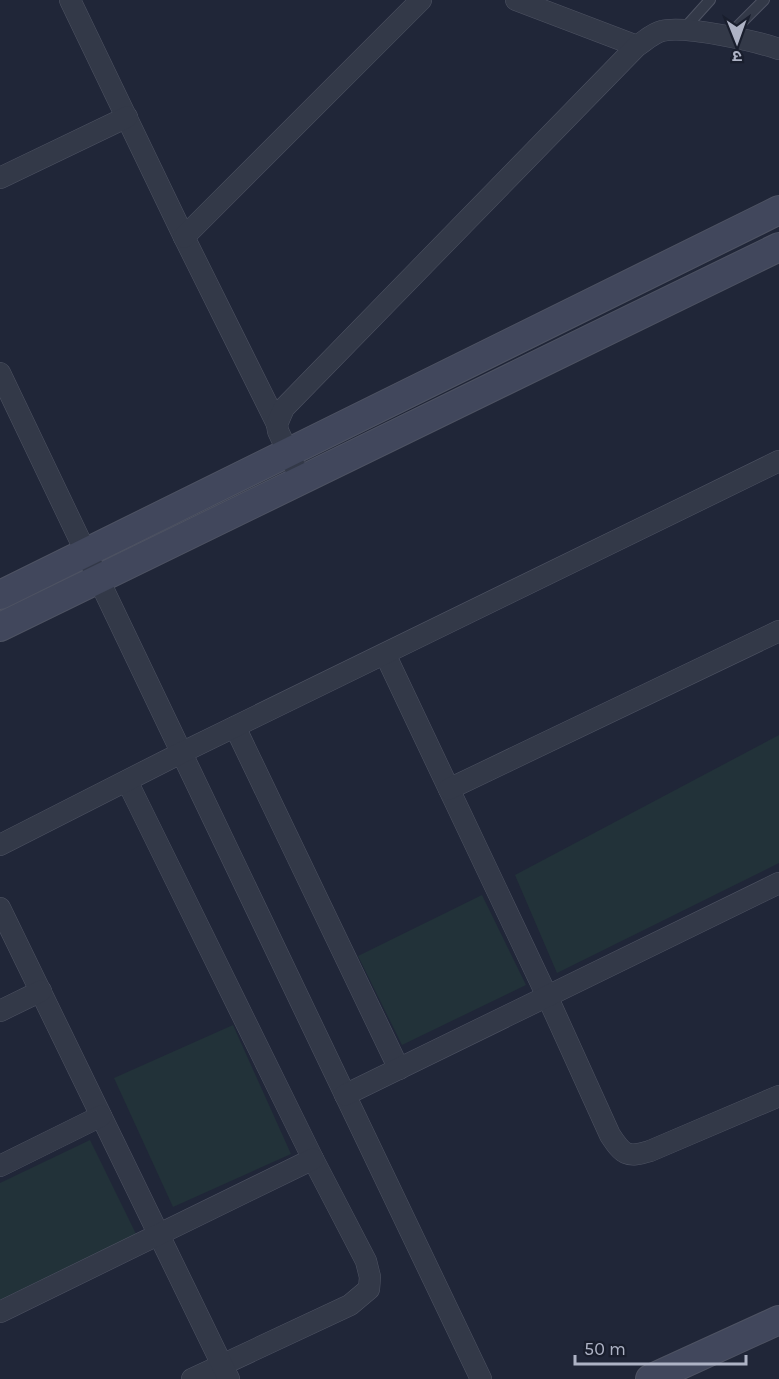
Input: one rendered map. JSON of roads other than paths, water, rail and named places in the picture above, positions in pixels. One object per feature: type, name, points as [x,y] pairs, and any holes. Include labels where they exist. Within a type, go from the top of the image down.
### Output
[{"type":"street","points":[[70,0],[277,424],[278,431],[301,480]]},
{"type":"street","points":[[184,237],[422,0]]},
{"type":"street","points":[[516,0],[638,46]]},
{"type":"street","points":[[277,424],[284,408],[638,46],[658,32],[683,30],[728,37],[779,49]]},
{"type":"street","points":[[0,178],[127,117]]},
{"type":"street","points":[[0,595],[779,210]]},
{"type":"street","points":[[0,627],[779,247]]},
{"type":"street","points":[[0,373],[481,1379]]},
{"type":"street","points":[[0,845],[181,753],[779,461]]},
{"type":"street","points":[[449,789],[779,631]]},
{"type":"street","points":[[385,654],[547,996],[610,1135],[619,1148],[627,1155],[650,1151],[779,1096]]},
{"type":"street","points":[[235,727],[399,1069]]},
{"type":"street","points":[[127,781],[313,1160],[366,1261],[370,1277],[369,1289],[350,1305],[226,1372],[192,1379]]},
{"type":"street","points":[[345,1095],[779,883]]},
{"type":"street","points":[[0,908],[226,1372]]},
{"type":"street","points":[[0,1011],[41,991]]},
{"type":"street","points":[[0,1166],[101,1116]]},
{"type":"street","points":[[0,1312],[313,1160]]},
{"type":"street","points":[[650,1379],[779,1320]]},
{"type":"lane","points":[[683,30],[710,0]]},
{"type":"lane","points":[[728,37],[764,0]]}]
